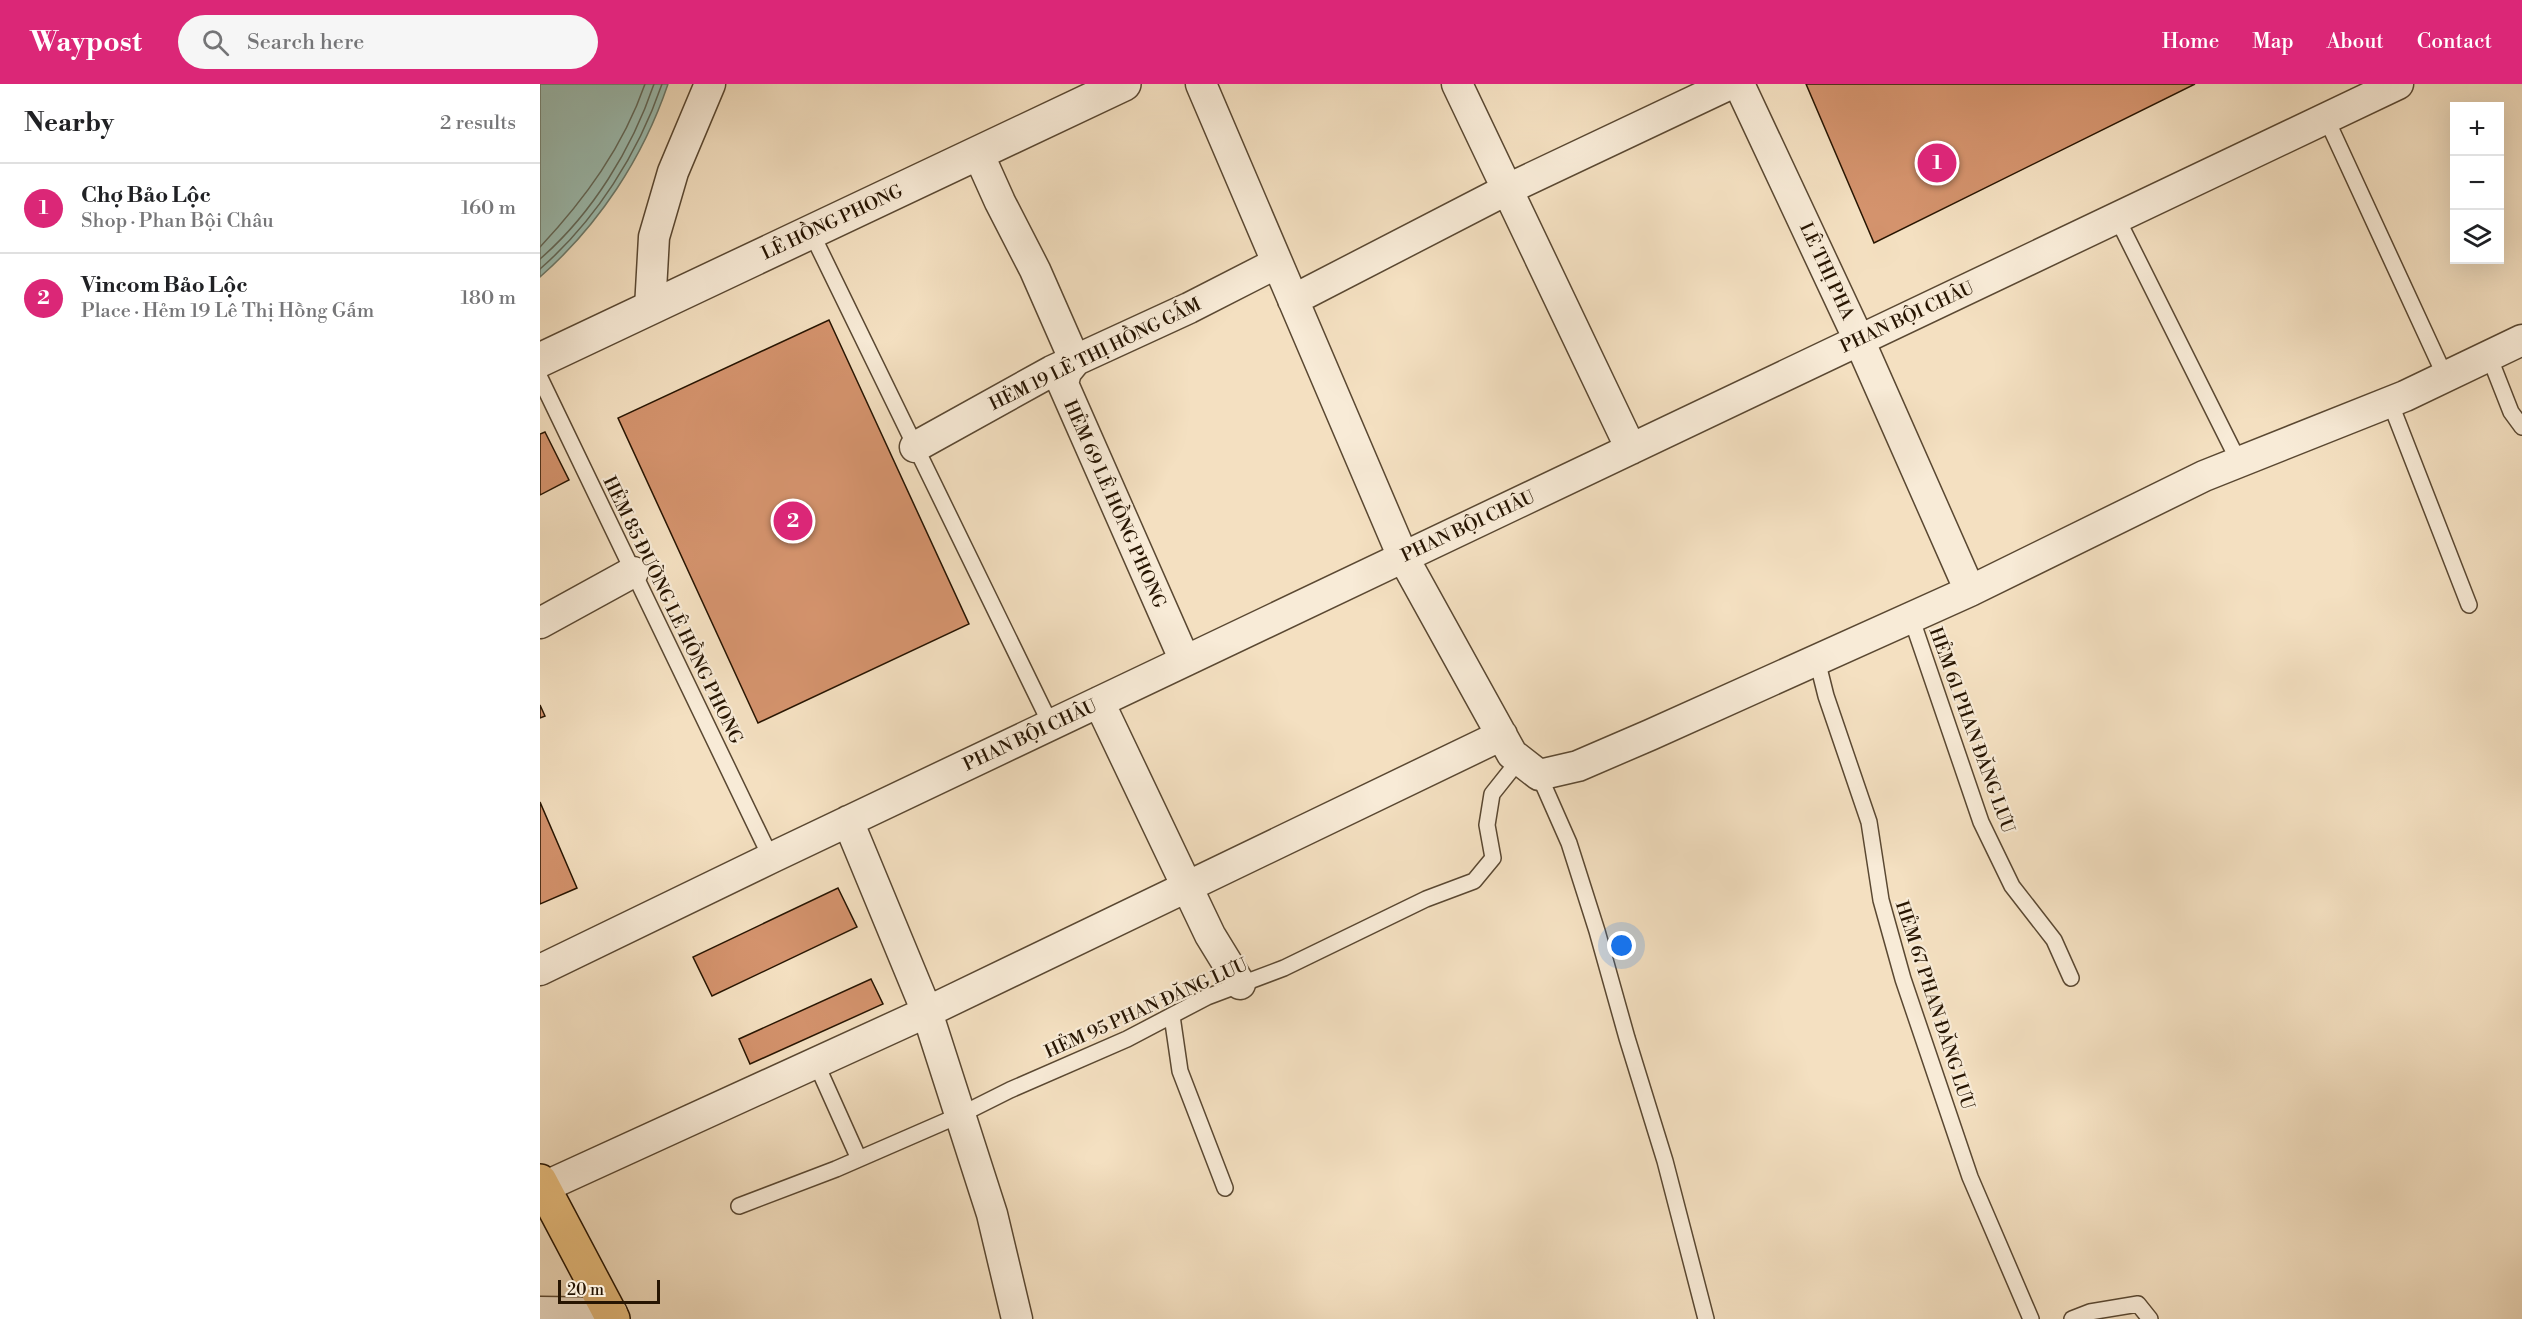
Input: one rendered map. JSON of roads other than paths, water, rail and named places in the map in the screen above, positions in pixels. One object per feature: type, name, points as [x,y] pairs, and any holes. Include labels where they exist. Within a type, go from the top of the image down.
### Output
[{"type":"highway","points":[[542,1184],[612,1316]]},
{"type":"street","points":[[650,308],[654,237],[673,172],[710,84]]},
{"type":"street","name":"LÊ HỒNG PHONG","points":[[540,360],[1124,84]]},
{"type":"street","points":[[1201,84],[1403,557],[1512,754],[1529,767],[1578,766],[1970,591],[2204,476],[2390,402],[2522,340]]},
{"type":"street","points":[[1457,84],[1631,449]]},
{"type":"street","points":[[1293,300],[1508,189],[1730,84]]},
{"type":"street","name":"LÊ THỊ PHA","points":[[1739,84],[1859,340],[1970,591]]},
{"type":"street","name":"PHAN BỘI CHÂU","points":[[540,970],[848,821],[2398,84]]},
{"type":"street","points":[[978,153],[1035,270],[1075,361]]},
{"type":"street","name":"HẺM 19 LÊ THỊ HỒNG GẤM","points":[[915,447],[1075,361],[1189,308],[1277,263]]},
{"type":"street","name":"HẺM 69 LÊ HỒNG PHONG","points":[[1075,361],[1066,372],[1062,384],[1185,661]]},
{"type":"street","points":[[540,623],[633,572]]},
{"type":"street","points":[[1099,702],[1210,935],[1240,984]]},
{"type":"street","points":[[542,1184],[927,1012],[1502,735]]},
{"type":"street","points":[[848,821],[927,1012],[992,1214],[1017,1319]]},
{"type":"street","points":[[540,1312],[612,1316]]},
{"type":"lane","points":[[2326,118],[2445,376]]},
{"type":"lane","points":[[2117,218],[2239,462]]},
{"type":"lane","points":[[811,232],[1050,725]]},
{"type":"lane","points":[[2488,356],[2511,412],[2522,427]]},
{"type":"lane","name":"HẺM 85 ĐƯỜNG LÊ HỒNG PHONG","points":[[540,378],[771,858]]},
{"type":"lane","points":[[2390,402],[2469,605]]},
{"type":"lane","name":"HẺM 61 PHAN ĐĂNG LƯU","points":[[1911,617],[1981,822],[2012,886],[2054,940],[2071,978]]},
{"type":"lane","name":"HẺM 67 PHAN ĐĂNG LƯU","points":[[1817,660],[1826,696],[1869,822],[1881,900],[1903,980],[1970,1177],[2031,1319]]},
{"type":"lane","points":[[1529,767],[1569,843],[1665,1161],[1706,1319]]},
{"type":"lane","name":"HẺM 95 PHAN ĐĂNG LƯU","points":[[739,1206],[859,1159],[960,1115],[1010,1090],[1127,1039],[1240,984],[1284,968],[1426,899],[1474,881],[1492,858],[1487,825],[1491,794],[1529,767]]},
{"type":"lane","points":[[1172,1016],[1180,1071],[1225,1188]]},
{"type":"lane","points":[[816,1063],[859,1159]]},
{"type":"lane","points":[[2072,1319],[2090,1312],[2138,1304],[2150,1319]]},
{"type":"water","points":[[540,84],[668,84],[646,138],[617,189],[581,235],[540,277]]},
{"type":"place","name":"Chợ Bảo Lộc","points":[[1937,163]]},
{"type":"place","name":"Vincom Bảo Lộc","points":[[793,521]]}]
